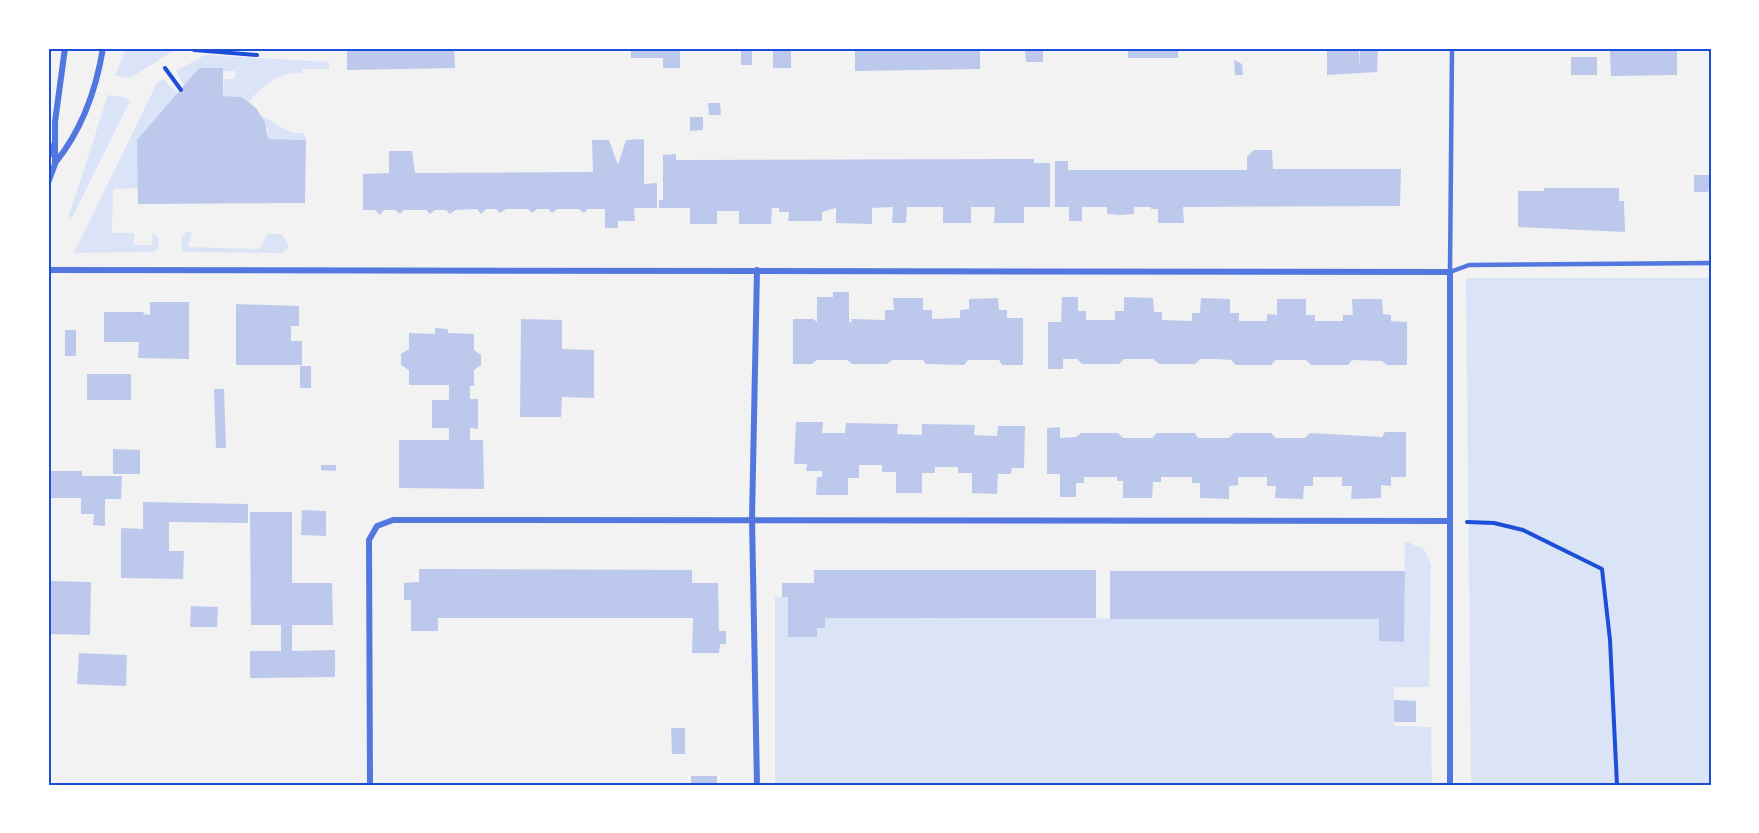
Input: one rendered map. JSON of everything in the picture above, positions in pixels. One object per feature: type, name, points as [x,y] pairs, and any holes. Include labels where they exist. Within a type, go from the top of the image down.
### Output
[{"type":"street","points":[[55,164],[55,132],[65,48]]},
{"type":"street","points":[[48,183],[55,164],[79,131],[95,83],[103,48]]},
{"type":"street","points":[[48,142],[55,164]]},
{"type":"street","points":[[48,270],[1450,272],[1450,785]]},
{"type":"street","points":[[756,785],[752,519],[757,270]]},
{"type":"street","points":[[370,785],[369,540],[377,526],[393,520],[1450,521]]},
{"type":"lane","points":[[1452,48],[1450,272],[1469,265],[1711,263]]},
{"type":"path","points":[[195,50],[257,55]]},
{"type":"path","points":[[165,68],[181,90]]},
{"type":"path","points":[[1466,522],[1494,523],[1522,530],[1602,569],[1610,640],[1617,785]]},
{"type":"shaded area","points":[[126,48],[178,48],[130,78],[115,76]]},
{"type":"shaded area","points":[[205,55],[329,62],[329,69],[303,69],[302,73],[279,77],[259,90],[249,102],[242,97],[223,96],[224,79],[235,79],[235,71],[223,71],[223,68],[199,68],[184,86],[176,71]]},
{"type":"shaded area","points":[[163,79],[178,93],[138,188],[113,189],[112,233],[134,233],[134,245],[152,245],[153,232],[159,238],[158,249],[154,252],[74,253],[157,83]]},
{"type":"shaded area","points":[[108,95],[125,97],[130,101],[71,220],[68,218]]},
{"type":"shaded area","points":[[262,116],[286,130],[304,133],[306,140],[268,139],[268,130]]},
{"type":"shaded area","points":[[186,232],[192,232],[188,247],[259,249],[268,234],[282,234],[289,247],[282,253],[185,252],[182,249],[181,238]]},
{"type":"shaded area","points":[[1466,278],[1710,278],[1711,785],[1471,785]]},
{"type":"shaded area","points":[[1405,541],[1424,549],[1431,564],[1429,687],[1394,687],[1394,726],[1431,727],[1432,785],[775,785],[775,597],[788,597],[817,628],[825,627],[825,618],[1379,619],[1379,641],[1404,642]]},
{"type":"building","points":[[347,48],[454,48],[455,68],[347,70]]},
{"type":"building","points":[[631,48],[680,48],[680,68],[663,68],[663,58],[631,58]]},
{"type":"building","points":[[855,48],[980,48],[980,69],[855,71]]},
{"type":"building","points":[[1025,48],[1043,48],[1043,62],[1026,62]]},
{"type":"building","points":[[1128,48],[1178,48],[1178,58],[1128,58]]},
{"type":"building","points":[[1360,48],[1378,48],[1377,72],[1327,75],[1327,51],[1359,51],[1360,69]]},
{"type":"building","points":[[1635,48],[1677,49],[1677,75],[1611,76],[1610,51],[1635,51]]},
{"type":"building","points":[[773,49],[791,49],[791,68],[773,68]]},
{"type":"building","points":[[741,51],[752,51],[752,65],[741,65]]},
{"type":"building","points":[[1571,57],[1597,57],[1597,75],[1571,75]]},
{"type":"building","points":[[1234,60],[1242,64],[1243,75],[1235,75]]},
{"type":"building","points":[[199,68],[223,68],[223,96],[242,97],[256,108],[265,122],[268,139],[306,140],[305,203],[138,204],[137,140]]},
{"type":"building","points":[[708,103],[720,103],[721,115],[709,115]]},
{"type":"building","points":[[690,117],[703,117],[703,130],[690,131]]},
{"type":"building","points":[[644,139],[644,184],[657,183],[657,208],[634,208],[635,221],[618,221],[618,228],[605,228],[605,209],[588,209],[584,213],[579,209],[557,209],[552,213],[548,209],[537,209],[532,213],[528,209],[506,209],[500,213],[496,209],[486,209],[481,214],[477,209],[455,210],[450,214],[446,210],[435,210],[430,214],[426,210],[404,210],[400,214],[395,210],[384,210],[380,215],[375,210],[363,210],[363,174],[389,173],[389,151],[412,151],[415,173],[593,172],[592,140],[609,140],[618,165],[626,140]]},
{"type":"building","points":[[1254,150],[1272,150],[1273,169],[1401,169],[1400,206],[1183,207],[1184,223],[1158,223],[1158,209],[1151,209],[1151,207],[1134,207],[1134,214],[1120,215],[1107,214],[1107,207],[1082,207],[1082,221],[1069,221],[1069,207],[1055,207],[1055,161],[1068,161],[1068,170],[1247,170],[1247,157]]},
{"type":"building","points":[[676,154],[676,160],[1034,159],[1034,163],[1050,163],[1050,207],[1024,207],[1024,223],[994,223],[995,207],[971,207],[971,223],[943,223],[943,207],[907,207],[906,223],[892,223],[893,207],[872,208],[872,224],[836,223],[836,208],[822,212],[822,221],[788,221],[789,212],[779,212],[779,208],[772,208],[771,224],[739,224],[739,211],[717,211],[717,224],[690,224],[690,208],[659,208],[659,200],[663,200],[663,155]]},
{"type":"building","points":[[1694,175],[1711,175],[1708,192],[1694,192]]},
{"type":"building","points":[[1544,188],[1619,188],[1619,201],[1624,201],[1625,232],[1518,227],[1518,191],[1544,191]]},
{"type":"building","points":[[833,292],[849,292],[849,322],[852,322],[851,319],[885,320],[885,310],[894,310],[893,298],[923,298],[923,310],[932,310],[932,319],[960,318],[960,310],[969,309],[969,299],[998,298],[999,310],[1007,310],[1007,318],[1023,318],[1023,365],[1002,365],[999,360],[968,360],[964,365],[926,364],[923,360],[892,360],[887,364],[852,364],[847,360],[817,360],[812,364],[793,364],[793,319],[813,319],[817,322],[817,297],[833,297]]},
{"type":"building","points":[[1062,297],[1078,297],[1078,311],[1086,311],[1086,320],[1115,320],[1115,311],[1124,311],[1124,297],[1153,298],[1154,312],[1162,312],[1162,320],[1192,321],[1192,313],[1200,313],[1201,298],[1230,299],[1230,313],[1239,313],[1239,321],[1267,321],[1267,314],[1277,315],[1277,299],[1306,299],[1306,315],[1315,315],[1315,321],[1343,321],[1343,315],[1353,315],[1352,299],[1382,299],[1383,314],[1391,315],[1391,321],[1407,322],[1407,365],[1387,365],[1382,361],[1352,360],[1348,365],[1311,365],[1306,360],[1276,360],[1271,365],[1236,365],[1231,360],[1215,359],[1200,359],[1195,364],[1159,364],[1153,359],[1124,359],[1119,364],[1082,364],[1077,359],[1063,359],[1063,369],[1048,369],[1048,322],[1061,322]]},
{"type":"building","points":[[150,302],[189,302],[189,359],[138,358],[139,342],[104,342],[104,312],[144,312],[143,314],[150,315]]},
{"type":"building","points":[[236,304],[299,306],[299,326],[291,326],[291,341],[302,341],[302,365],[236,365]]},
{"type":"building","points":[[521,319],[562,320],[562,349],[594,350],[594,398],[562,397],[561,417],[520,417]]},
{"type":"building","points":[[435,328],[448,329],[448,333],[474,334],[474,350],[481,355],[481,365],[474,370],[474,386],[470,386],[470,399],[478,399],[478,429],[470,428],[470,440],[483,440],[484,489],[399,488],[399,440],[449,440],[449,428],[432,428],[432,400],[449,400],[449,385],[409,385],[409,370],[401,365],[401,354],[409,349],[409,333],[435,334]]},
{"type":"building","points":[[65,330],[76,330],[76,356],[65,356]]},
{"type":"building","points":[[300,366],[311,366],[311,388],[300,388]]},
{"type":"building","points":[[87,374],[131,374],[131,400],[87,400]]},
{"type":"building","points":[[214,389],[224,389],[226,448],[216,448]]},
{"type":"building","points":[[796,422],[823,422],[822,433],[845,433],[846,423],[898,424],[897,434],[922,435],[922,424],[975,425],[974,435],[997,436],[998,426],[1025,426],[1024,468],[1012,468],[1011,474],[998,474],[997,494],[972,493],[972,473],[958,473],[958,467],[935,467],[935,473],[922,473],[922,493],[896,493],[896,472],[882,472],[882,465],[859,465],[859,478],[848,478],[848,495],[816,495],[817,477],[822,477],[822,471],[806,471],[807,464],[794,464]]},
{"type":"building","points":[[1060,427],[1060,438],[1076,437],[1081,433],[1118,433],[1123,438],[1152,438],[1157,433],[1195,433],[1198,438],[1229,438],[1234,433],[1271,433],[1276,438],[1305,438],[1310,433],[1382,437],[1385,432],[1406,432],[1406,477],[1391,477],[1391,486],[1381,485],[1381,498],[1351,499],[1352,486],[1342,486],[1342,477],[1313,477],[1313,486],[1304,486],[1303,499],[1275,498],[1276,486],[1267,486],[1267,477],[1238,477],[1238,485],[1229,486],[1229,499],[1200,498],[1200,483],[1192,483],[1192,477],[1161,477],[1161,482],[1153,482],[1152,498],[1123,498],[1123,481],[1117,481],[1117,477],[1084,477],[1084,483],[1076,483],[1076,497],[1060,497],[1060,474],[1047,474],[1047,428]]},
{"type":"building","points":[[113,449],[140,450],[140,474],[113,474]]},
{"type":"building","points":[[321,465],[336,465],[336,471],[321,470]]},
{"type":"building","points":[[48,471],[82,471],[82,476],[122,476],[121,499],[105,499],[105,526],[93,525],[94,514],[81,514],[81,498],[48,498]]},
{"type":"building","points":[[143,502],[248,504],[248,523],[169,522],[169,551],[184,551],[183,579],[121,578],[121,528],[143,529]]},
{"type":"building","points":[[302,510],[326,511],[326,536],[301,535]]},
{"type":"building","points":[[250,512],[292,512],[292,583],[332,583],[333,625],[292,625],[292,651],[335,650],[335,677],[250,678],[250,651],[281,651],[281,625],[251,625]]},
{"type":"building","points":[[419,569],[692,570],[692,583],[718,583],[719,631],[726,631],[726,644],[720,644],[719,653],[692,653],[693,618],[438,618],[438,631],[411,631],[411,600],[404,600],[404,583],[419,582]]},
{"type":"building","points":[[814,570],[1096,570],[1096,618],[825,618],[825,628],[817,628],[817,637],[788,637],[788,597],[782,597],[782,583],[814,583]]},
{"type":"building","points":[[1110,571],[1405,571],[1404,642],[1379,641],[1379,619],[1110,619]]},
{"type":"building","points":[[48,581],[91,582],[90,635],[48,634]]},
{"type":"building","points":[[191,606],[218,607],[217,627],[190,627]]},
{"type":"building","points":[[79,653],[127,655],[126,686],[77,684]]},
{"type":"building","points":[[1394,700],[1416,701],[1416,722],[1394,722]]},
{"type":"building","points":[[671,728],[685,728],[685,754],[672,754]]},
{"type":"building","points":[[691,776],[717,776],[717,785],[691,785]]}]
